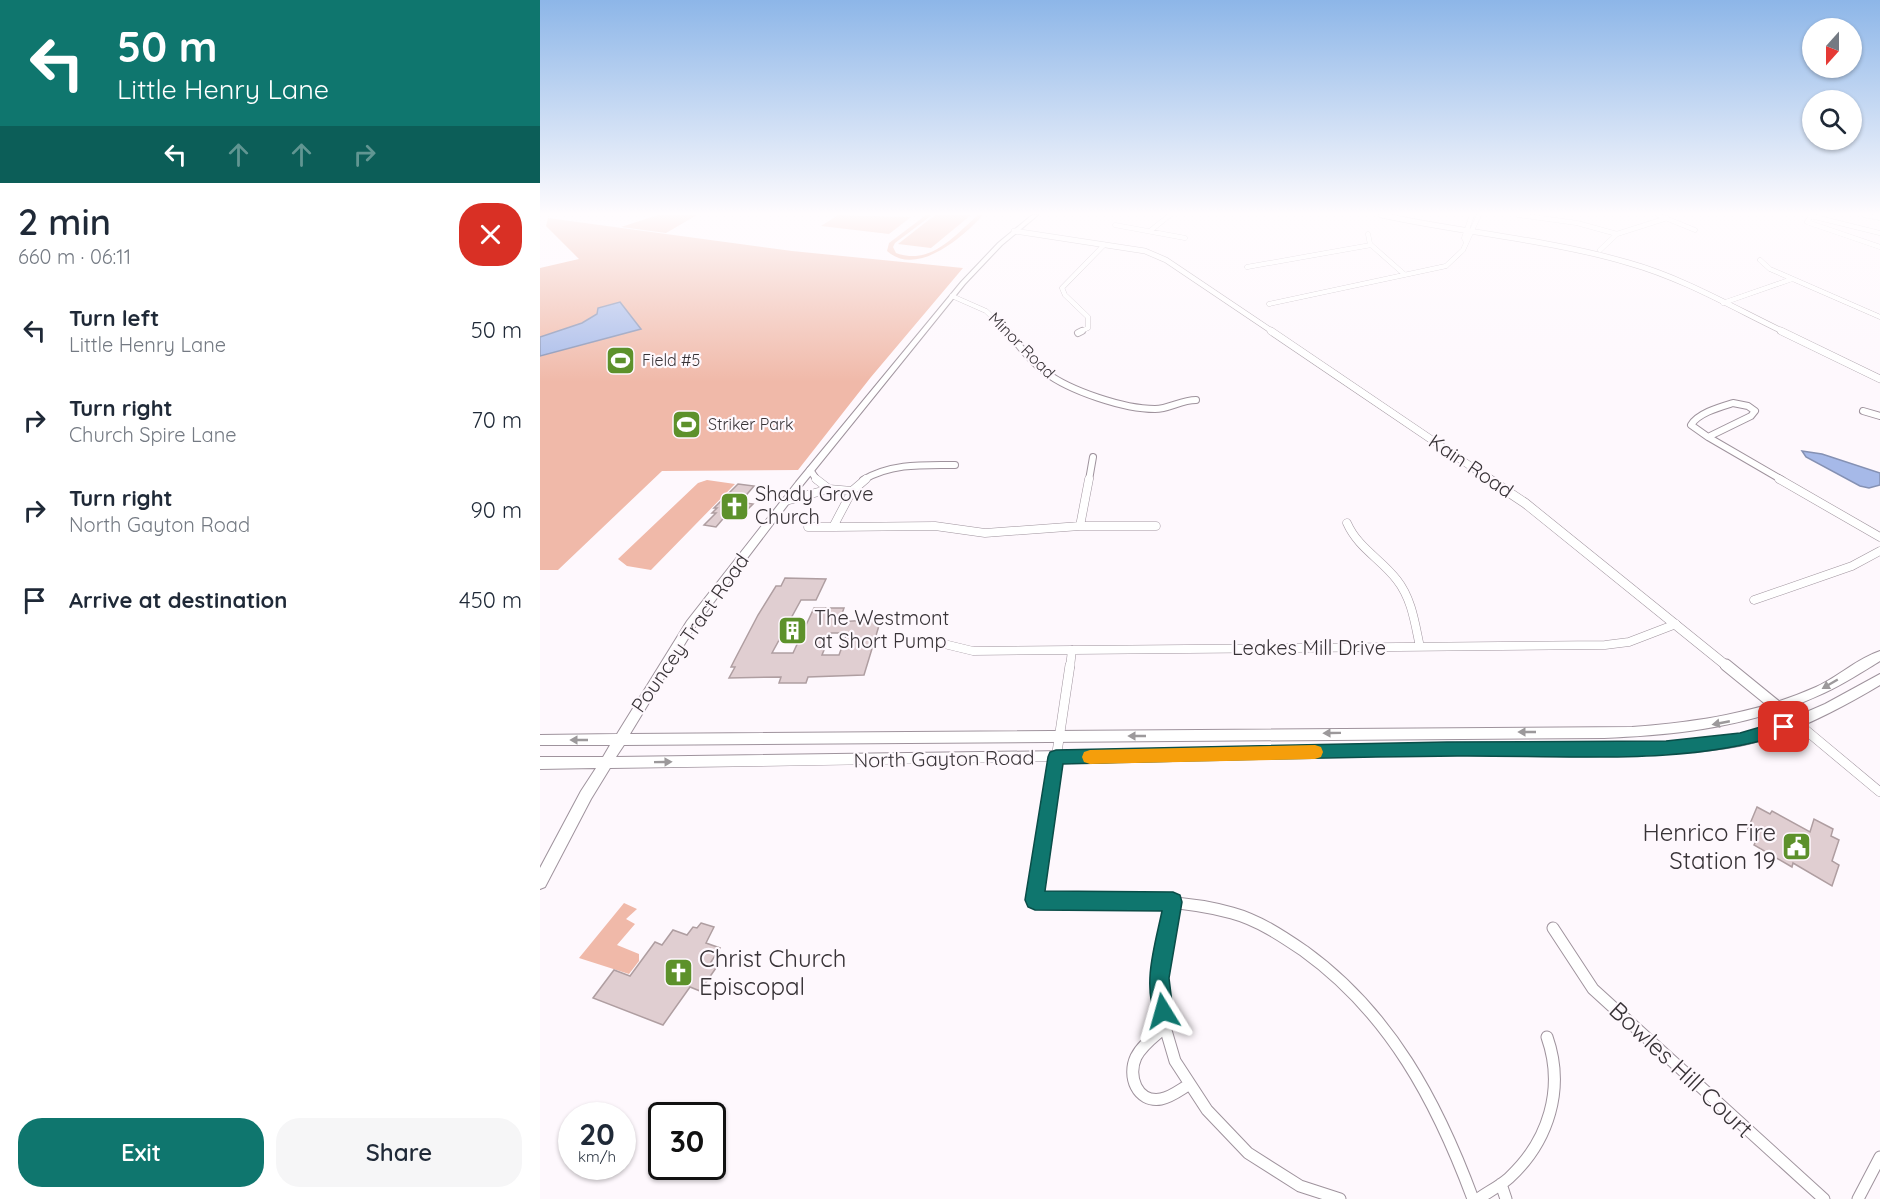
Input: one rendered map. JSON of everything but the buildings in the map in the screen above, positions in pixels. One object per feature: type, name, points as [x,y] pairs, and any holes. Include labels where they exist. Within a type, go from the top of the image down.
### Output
[{"type":"main road","name":"Pouncey Tract Road","points":[[540,882],[618,740],[691,624],[810,470],[952,296],[976,271]]},
{"type":"main road","name":"North Gayton Road","points":[[540,740],[1640,732],[1704,727],[1778,707],[1822,689],[1880,655]]},
{"type":"main road","name":"North Gayton Road","points":[[540,763],[1056,757],[1447,749],[1666,748],[1740,740],[1796,722],[1831,707],[1880,679]]},
{"type":"street","points":[[1078,333],[1088,328],[1088,317],[1065,295],[1062,288],[1079,271]]},
{"type":"street","name":"Kain Road","points":[[1182,271],[1526,503],[1880,792]]},
{"type":"street","points":[[1401,271],[1404,274]]},
{"type":"street","points":[[1269,304],[1425,271]]},
{"type":"street","points":[[1653,271],[1880,379]]},
{"type":"street","points":[[1667,271],[1880,372]]},
{"type":"street","points":[[1774,271],[1880,317]]},
{"type":"street","points":[[1723,303],[1792,279]]},
{"type":"street","name":"Minor Road","points":[[952,296],[972,301],[994,315],[1041,368],[1065,385],[1156,409],[1180,400],[1196,400]]},
{"type":"street","points":[[1707,437],[1751,416],[1755,411],[1743,403],[1732,402],[1694,420],[1693,427],[1707,437],[1880,537]]},
{"type":"street","points":[[1863,411],[1880,416]]},
{"type":"street","points":[[1080,526],[1093,457]]},
{"type":"street","points":[[833,527],[852,491],[860,481],[876,472],[894,466],[955,465]]},
{"type":"street","points":[[810,470],[819,483],[829,489]]},
{"type":"street","points":[[786,501],[829,489],[852,491]]},
{"type":"street","points":[[1347,524],[1355,541],[1389,571],[1404,591],[1420,647]]},
{"type":"street","points":[[808,527],[935,526],[985,533],[1080,526],[1156,526]]},
{"type":"street","points":[[1754,600],[1852,566],[1880,551]]},
{"type":"street","name":"Leakes Mill Drive","points":[[940,643],[965,651],[1605,645],[1637,639],[1676,624]]},
{"type":"street","points":[[1072,650],[1035,900],[1173,902],[1231,912],[1270,928],[1309,953],[1362,998],[1404,1052],[1438,1111],[1473,1199]]},
{"type":"street","points":[[1173,902],[1159,978],[1165,1027],[1175,1061],[1207,1110],[1248,1153],[1300,1186],[1340,1199]]},
{"type":"street","name":"Bowles Hill Court","points":[[1553,928],[1593,989],[1824,1199]]},
{"type":"street","points":[[1165,1027],[1137,1056],[1132,1069],[1132,1080],[1139,1093],[1149,1099],[1168,1097],[1190,1084]]},
{"type":"street","points":[[1478,1199],[1509,1179],[1534,1148],[1551,1112],[1556,1088],[1555,1064],[1547,1037]]},
{"type":"street","points":[[1858,1199],[1880,1156]]},
{"type":"street","points":[[1501,1184],[1506,1199]]},
{"type":"shaded area","name":"Striker Park","points":[[540,271],[961,271],[871,377],[798,470],[662,471],[558,570],[540,570]]},
{"type":"shaded area","points":[[707,480],[735,484],[651,570],[627,566],[618,559],[698,483]]},
{"type":"shaded area","points":[[624,903],[637,909],[626,919],[635,924],[617,945],[639,954],[639,961],[629,974],[579,958]]},
{"type":"water","points":[[620,302],[641,329],[540,356],[540,337],[582,323],[597,314],[598,308]]},
{"type":"water","points":[[1802,451],[1822,454],[1880,473],[1880,485],[1869,488],[1860,486],[1806,457]]},
{"type":"slow traffic","points":[[1090,757],[1315,752]]},
{"type":"place","name":"Field #5","points":[[621,360]]},
{"type":"place","name":"Striker Park","points":[[687,424]]},
{"type":"place","name":"Shady Grove Church","points":[[734,506]]},
{"type":"place","name":"The Westmont at Short Pump","points":[[793,630]]},
{"type":"place","name":"Henrico Fire Station 19","points":[[1797,847]]},
{"type":"place","name":"Christ Church Episcopal","points":[[678,973]]},
{"type":"route","points":[[1163,1011],[1159,978],[1164,939],[1173,902],[1035,900],[1056,757],[1447,749],[1666,748],[1740,740],[1784,727]]}]
